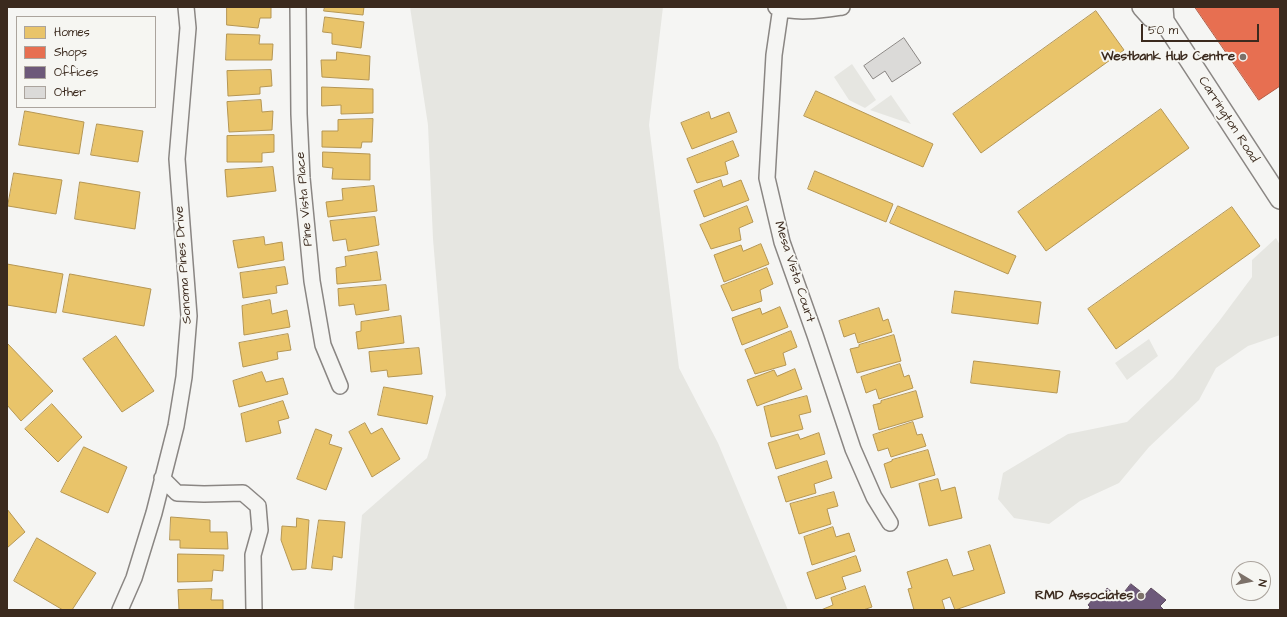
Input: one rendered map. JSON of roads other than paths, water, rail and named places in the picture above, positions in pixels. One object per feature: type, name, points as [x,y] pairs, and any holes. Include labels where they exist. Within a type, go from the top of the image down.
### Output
[{"type":"street","name":"Sonoma Pines Drive","points":[[120,610],[134,578],[162,478],[176,426],[184,377],[189,316],[177,159],[188,28],[186,7]]},
{"type":"street","name":"Pine Vista Place","points":[[298,7],[299,114],[302,178],[312,281],[323,345],[340,386]]},
{"type":"street","points":[[779,8],[812,11],[842,7]]},
{"type":"street","name":"Carrington Road","points":[[1142,7],[1151,17],[1163,14],[1280,199]]},
{"type":"street","name":"Mesa Vista Court","points":[[779,8],[774,55],[767,178],[782,242],[853,449],[874,498],[890,523]]},
{"type":"street","points":[[162,478],[177,493],[243,493],[258,506],[260,530],[253,555],[254,610]]},
{"type":"place","name":"Westbank Hub Centre","points":[[1243,57]]},
{"type":"place","name":"RMD Associates","points":[[1141,596]]}]
